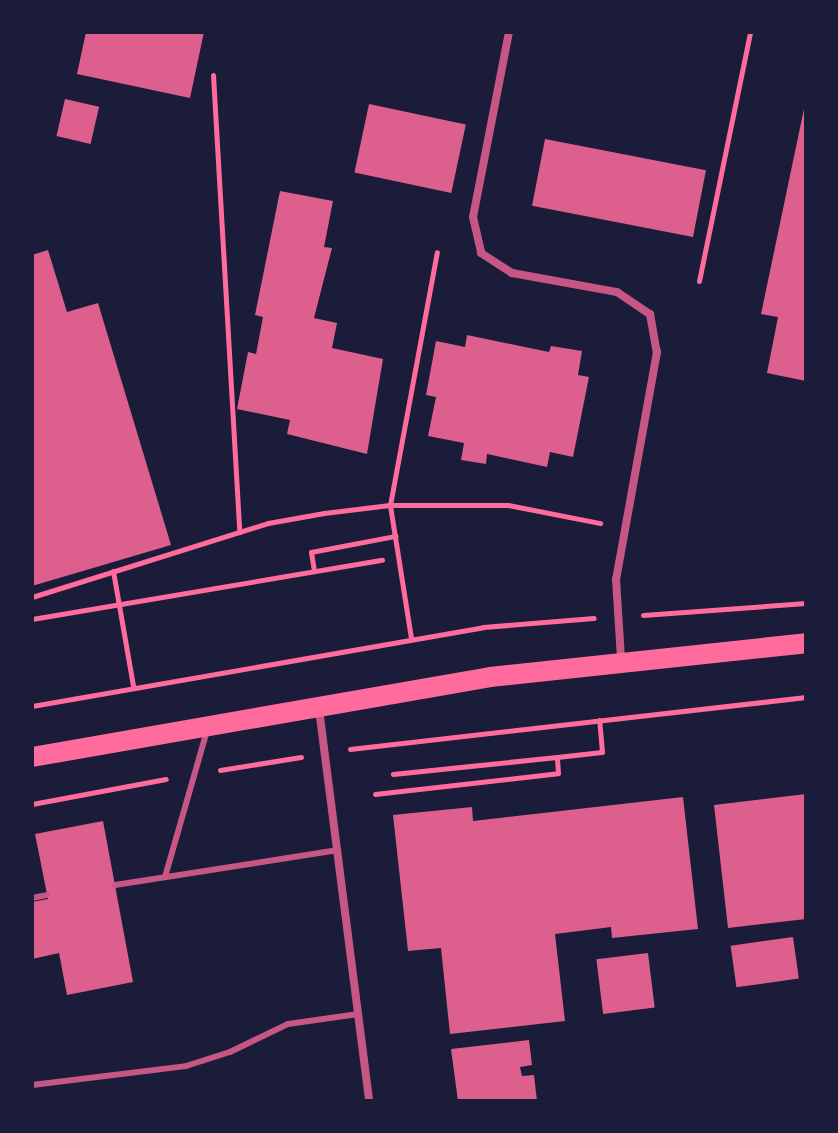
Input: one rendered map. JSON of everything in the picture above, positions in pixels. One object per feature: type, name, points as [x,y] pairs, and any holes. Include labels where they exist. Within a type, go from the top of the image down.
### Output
[{"type":"main road","points":[[32,757],[319,704],[621,659],[806,643]]},
{"type":"street","points":[[509,32],[473,217],[481,253],[512,273],[617,292],[650,314],[657,352],[616,579],[621,659]]},
{"type":"street","points":[[319,704],[369,1101]]},
{"type":"lane","points":[[165,877],[209,724]]},
{"type":"lane","points":[[115,885],[338,850]]},
{"type":"lane","points":[[32,898],[47,895]]},
{"type":"lane","points":[[32,1085],[186,1066],[230,1052],[288,1024],[358,1014]]},
{"type":"path","points":[[699,281],[750,32]]},
{"type":"path","points":[[213,75],[239,532]]},
{"type":"path","points":[[411,638],[390,505],[437,252]]},
{"type":"path","points":[[32,597],[239,532],[324,513],[390,505],[508,505],[625,528]]},
{"type":"path","points":[[314,571],[311,552],[395,536]]},
{"type":"path","points":[[32,619],[382,560]]},
{"type":"path","points":[[113,571],[133,686]]},
{"type":"path","points":[[32,706],[483,627]]},
{"type":"path","points":[[32,804],[195,773],[323,754],[806,697]]},
{"type":"path","points":[[393,774],[602,752],[599,720]]},
{"type":"path","points":[[375,794],[558,773],[557,757]]},
{"type":"building","points":[[86,32],[204,32],[190,98],[77,74]]},
{"type":"building","points":[[65,99],[99,107],[91,144],[56,136]]},
{"type":"building","points":[[369,104],[466,125],[451,193],[354,172]]},
{"type":"building","points":[[805,104],[806,381],[767,373],[778,317],[761,314]]},
{"type":"building","points":[[545,139],[706,170],[693,237],[532,206]]},
{"type":"building","points":[[280,191],[333,201],[324,247],[332,248],[314,318],[337,323],[332,348],[383,359],[367,454],[287,434],[290,420],[237,409],[248,352],[256,354],[263,317],[255,315]]},
{"type":"building","points":[[48,250],[67,312],[98,303],[171,545],[32,586],[32,255]]},
{"type":"building","points":[[467,335],[549,352],[551,346],[582,351],[578,375],[589,377],[573,457],[550,452],[547,467],[487,454],[486,464],[461,460],[464,443],[428,436],[436,397],[426,395],[436,341],[465,347]]},
{"type":"building","points":[[806,794],[806,919],[728,928],[714,805]]},
{"type":"building","points":[[683,797],[698,929],[612,938],[611,927],[555,934],[565,1021],[450,1034],[441,948],[408,951],[393,815],[472,807],[473,821]]},
{"type":"building","points":[[103,821],[133,982],[67,995],[59,953],[32,959],[32,902],[48,899],[35,834]]},
{"type":"building","points":[[793,937],[799,979],[736,987],[731,946]]},
{"type":"building","points":[[648,953],[655,1008],[603,1014],[596,959]]},
{"type":"building","points":[[529,1040],[532,1065],[520,1067],[522,1076],[534,1075],[537,1101],[458,1101],[451,1049]]}]
